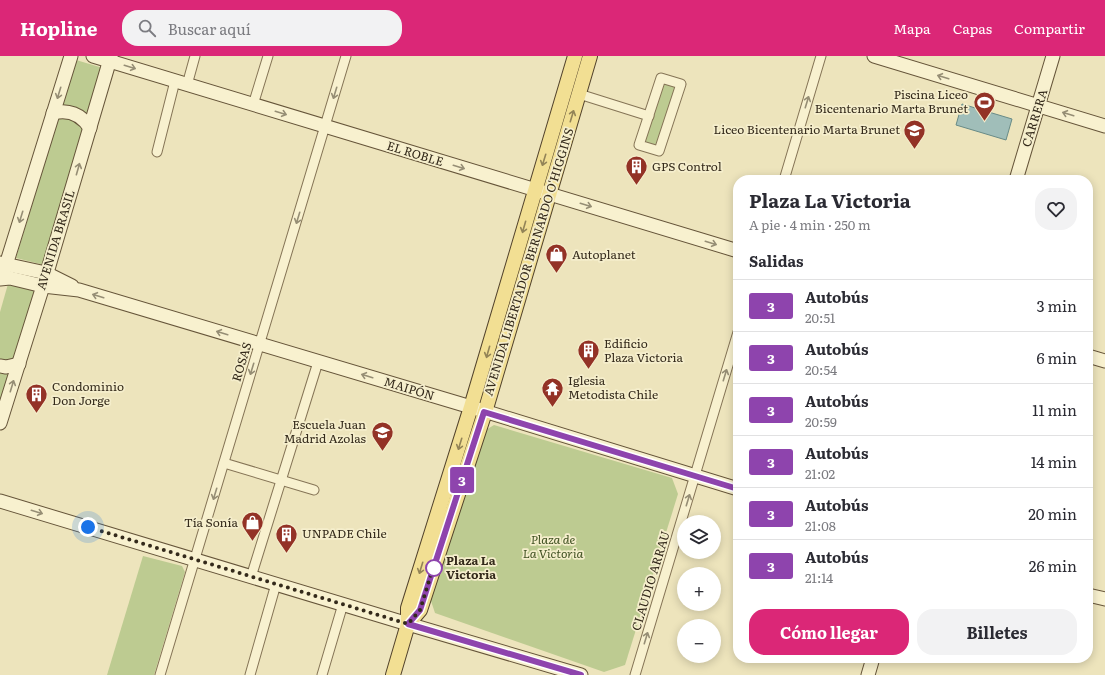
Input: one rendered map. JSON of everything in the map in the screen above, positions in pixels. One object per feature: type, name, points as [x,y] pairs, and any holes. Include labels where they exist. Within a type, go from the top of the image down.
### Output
[{"type":"main road","name":"AVENIDA LIBERTADOR BERNARDO O'HIGGINS","points":[[392,675],[408,624],[408,608],[471,407],[575,56]]},
{"type":"main road","name":"AVENIDA LIBERTADOR BERNARDO O'HIGGINS","points":[[408,624],[420,610],[484,412],[590,56]]},
{"type":"street","points":[[0,278],[3,264],[71,56]]},
{"type":"street","name":"EL ROBLE","points":[[93,56],[111,59],[181,83],[733,249]]},
{"type":"street","points":[[157,152],[181,83],[195,56]]},
{"type":"street","points":[[253,105],[268,56]]},
{"type":"street","name":"ROSAS","points":[[160,675],[346,56]]},
{"type":"street","points":[[785,175],[821,56]]},
{"type":"street","points":[[874,56],[1105,126]]},
{"type":"street","name":"CARRERA","points":[[1017,175],[1053,56]]},
{"type":"street","name":"AVENIDA BRASIL","points":[[0,423],[111,59]]},
{"type":"street","points":[[661,78],[680,84],[659,151],[639,145],[649,116],[661,78]]},
{"type":"street","points":[[579,94],[649,116]]},
{"type":"street","points":[[53,114],[59,112],[71,113],[82,118],[90,128]]},
{"type":"street","name":"MAIPÓN","points":[[3,264],[46,273],[79,290]]},
{"type":"street","name":"MAIPÓN","points":[[0,278],[10,278],[43,286],[79,290],[471,407],[733,487]]},
{"type":"street","name":"CLAUDIO ARRAU","points":[[635,675],[733,349]]},
{"type":"street","points":[[1093,357],[1105,361]]},
{"type":"street","points":[[251,577],[318,362]]},
{"type":"street","points":[[0,366],[6,367],[19,364]]},
{"type":"street","points":[[224,463],[314,490]]},
{"type":"street","points":[[0,501],[581,675]]},
{"type":"street","points":[[250,675],[276,584]]},
{"type":"street","points":[[1093,595],[1105,599]]},
{"type":"street","points":[[322,675],[343,604]]},
{"type":"street","points":[[868,675],[872,663]]},
{"type":"green space","points":[[76,60],[103,68],[44,265],[16,258]]},
{"type":"green space","points":[[662,80],[678,85],[658,148],[642,143]]},
{"type":"green space","points":[[8,284],[37,292],[0,415],[0,312]]},
{"type":"green space","name":"Plaza de La Victoria","points":[[494,425],[672,478],[678,494],[625,665],[604,672],[435,613],[429,595],[481,433]]},
{"type":"green space","points":[[143,556],[182,566],[185,572],[154,675],[107,675]]},
{"type":"water","name":"Piscina Liceo Bicentenario Marta Brunet","points":[[962,104],[1012,119],[1006,140],[956,125]]},
{"type":"bus line","name":"3","points":[[581,675],[408,624],[420,610],[484,412],[733,487]]},
{"type":"place","name":"Piscina Liceo Bicentenario Marta Brunet","points":[[984,122]]},
{"type":"place","name":"Liceo Bicentenario Marta Brunet","points":[[915,150]]},
{"type":"place","name":"GPS Control","points":[[636,186]]},
{"type":"place","name":"Autoplanet","points":[[557,274]]},
{"type":"place","name":"Edificio Plaza Victoria","points":[[589,370]]},
{"type":"place","name":"Iglesia Metodista Chile","points":[[552,408]]},
{"type":"place","name":"Condominio Don Jorge","points":[[37,414]]},
{"type":"place","name":"Escuela Juan Madrid Azolas","points":[[382,452]]},
{"type":"place","name":"Tía Sonía","points":[[253,542]]},
{"type":"place","name":"UNPADE Chile","points":[[286,554]]},
{"type":"place","name":"Plaza La Victoria","points":[[434,568]]},
{"type":"route","points":[[88,527],[408,624],[420,610],[434,565],[434,568]]}]
